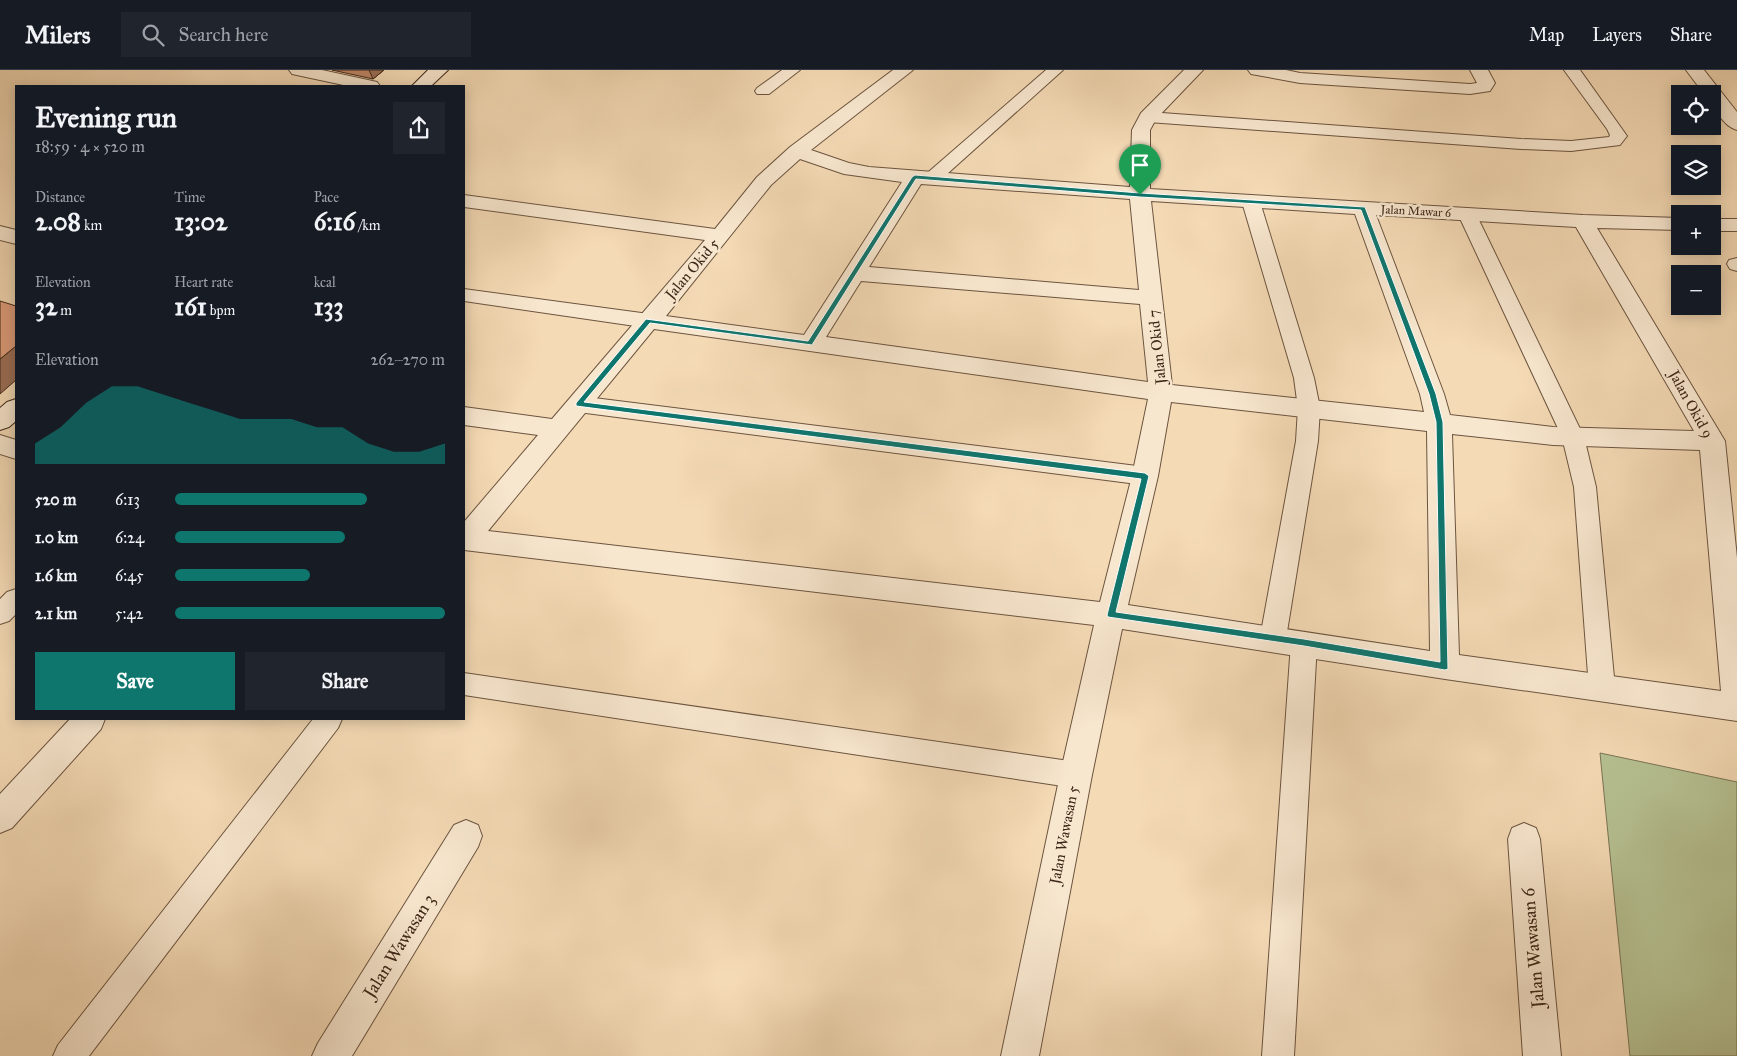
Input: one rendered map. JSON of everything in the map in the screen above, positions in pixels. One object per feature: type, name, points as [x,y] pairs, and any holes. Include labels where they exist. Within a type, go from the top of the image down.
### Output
[{"type":"street","points":[[298,70],[366,85]]},
{"type":"street","points":[[422,85],[440,70]]},
{"type":"street","name":"Jalan Okid 5","points":[[465,539],[649,321],[764,181],[797,151],[904,70]]},
{"type":"street","points":[[1148,117],[1194,70]]},
{"type":"street","points":[[1257,70],[1300,78],[1470,89],[1484,87],[1486,84],[1479,70]]},
{"type":"street","points":[[1695,70],[1737,124]]},
{"type":"street","name":"Jalan Okid 7","points":[[1111,615],[1145,476],[1161,392],[1140,195],[1141,130],[1148,117]]},
{"type":"street","name":"Jalan Mawar 6","points":[[797,151],[844,168],[923,178],[1140,195],[1363,209],[1671,224]]},
{"type":"street","points":[[810,344],[854,273],[923,178]]},
{"type":"street","points":[[465,201],[720,236]]},
{"type":"street","points":[[1363,209],[1432,394],[1439,422],[1445,666]]},
{"type":"street","name":"Jalan Okid 9","points":[[1583,221],[1712,441],[1737,699]]},
{"type":"street","points":[[1721,225],[1737,226]]},
{"type":"street","points":[[0,233],[15,238]]},
{"type":"street","points":[[854,273],[1152,298]]},
{"type":"street","points":[[649,321],[1161,392],[1573,437],[1712,441]]},
{"type":"street","points":[[465,416],[558,429]]},
{"type":"street","points":[[0,444],[15,450]]},
{"type":"street","points":[[465,540],[1111,615],[1273,638],[1445,666],[1737,707]]},
{"type":"street","name":"Jalan Wawasan 5","points":[[1020,1056],[1076,775],[1111,615]]},
{"type":"street","points":[[0,817],[89,720]]},
{"type":"street","name":"Jalan Wawasan 3","points":[[331,1056],[466,836]]},
{"type":"street","name":"Jalan Wawasan 6","points":[[1524,839],[1542,1056]]},
{"type":"lane","points":[[763,91],[792,70]]},
{"type":"lane","points":[[923,178],[1055,70]]},
{"type":"lane","points":[[1148,117],[1521,144],[1571,146],[1614,141],[1618,136],[1615,128],[1572,70]]},
{"type":"lane","points":[[1251,202],[1304,378],[1309,408],[1307,441],[1273,638]]},
{"type":"lane","points":[[1467,214],[1573,437],[1584,487],[1602,688]]},
{"type":"lane","points":[[465,295],[649,321]]},
{"type":"lane","points":[[578,404],[1145,476]]},
{"type":"lane","points":[[0,614],[15,600]]},
{"type":"lane","points":[[1278,1056],[1304,643]]},
{"type":"lane","points":[[465,684],[1076,775]]},
{"type":"lane","points":[[69,1056],[327,720]]},
{"type":"green space","points":[[1600,753],[1737,782],[1737,1056],[1630,1056]]},
{"type":"building","points":[[0,301],[15,306],[15,347],[0,359]]},
{"type":"route","points":[[915,177],[1140,195],[1363,209],[1432,394],[1439,422],[1445,666],[1111,615],[1145,476],[578,404],[649,321],[810,344],[915,177]]}]
